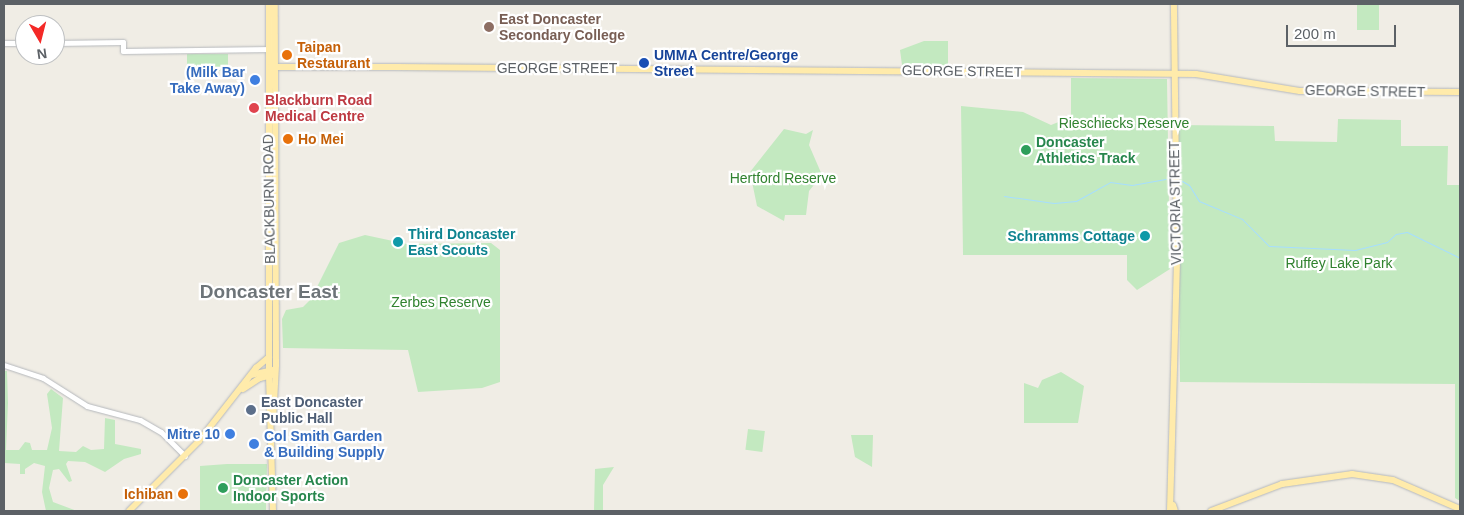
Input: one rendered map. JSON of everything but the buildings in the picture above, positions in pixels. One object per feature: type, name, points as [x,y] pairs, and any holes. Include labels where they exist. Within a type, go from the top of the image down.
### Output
[{"type":"main road","name":"BLACKBURN ROAD","points":[[269,4],[271,49],[269,373],[273,511]]},
{"type":"main road","name":"BLACKBURN ROAD","points":[[271,49],[275,4]]},
{"type":"main road","name":"VICTORIA STREET","points":[[1173,510],[1172,447],[1177,258],[1174,4]]},
{"type":"main road","name":"GEORGE STREET","points":[[271,67],[1206,75],[1300,91],[1460,92]]},
{"type":"main road","name":"BLACKBURN ROAD","points":[[271,173],[276,370],[272,425]]},
{"type":"main road","points":[[128,511],[185,456],[240,391],[250,375],[269,356]]},
{"type":"main road","points":[[240,391],[276,370]]},
{"type":"main road","points":[[250,375],[269,373]]},
{"type":"main road","points":[[1211,511],[1290,482],[1358,474],[1393,480],[1449,508],[1460,509]]},
{"type":"main road","points":[[1220,511],[1243,498]]},
{"type":"street","points":[[65,44],[104,44],[135,50],[271,49]]},
{"type":"street","points":[[4,365],[43,378],[86,406],[140,420],[161,432],[185,456]]},
{"type":"green space","points":[[1357,4],[1379,4],[1379,30],[1357,30]]},
{"type":"green space","points":[[924,41],[948,41],[948,66],[902,65],[900,50]]},
{"type":"green space","points":[[187,54],[228,54],[228,71],[187,71]]},
{"type":"green space","name":"Rieschiecks Reserve","points":[[1071,78],[1167,79],[1170,269],[1137,290],[1127,280],[1127,255],[963,255],[961,106],[1023,112],[1051,125],[1071,117]]},
{"type":"green space","name":"Ruffey Lake Park","points":[[1338,119],[1401,120],[1401,146],[1448,146],[1447,185],[1460,185],[1460,501],[1455,498],[1455,384],[1180,382],[1178,125],[1274,126],[1275,141],[1337,142]]},
{"type":"green space","name":"Hertford Reserve","points":[[784,129],[806,134],[813,130],[809,145],[822,175],[809,191],[806,215],[785,215],[784,221],[757,206],[750,172]]},
{"type":"green space","name":"Zerbes Reserve","points":[[365,235],[407,244],[491,243],[500,250],[500,382],[482,388],[418,392],[408,350],[283,348],[282,319],[286,310],[303,307],[311,299],[339,243]]},
{"type":"green space","points":[[4,371],[7,371],[8,403],[6,450],[19,450],[25,442],[30,443],[32,450],[47,450],[52,428],[47,394],[51,389],[63,398],[59,451],[76,452],[83,446],[91,450],[104,449],[105,418],[115,420],[115,444],[141,449],[141,454],[124,459],[105,472],[85,462],[68,461],[66,464],[72,481],[69,482],[59,469],[53,470],[49,488],[53,502],[77,511],[46,511],[42,492],[45,466],[34,463],[25,469],[25,474],[20,474],[20,464],[4,463]]},
{"type":"green space","points":[[1061,372],[1084,386],[1078,423],[1024,423],[1024,383],[1038,388],[1042,380]]},
{"type":"green space","points":[[748,429],[765,431],[762,452],[745,450]]},
{"type":"green space","points":[[851,435],[873,435],[872,467],[855,457]]},
{"type":"green space","points":[[267,464],[266,511],[200,511],[200,466]]},
{"type":"green space","points":[[614,467],[603,485],[603,511],[594,511],[595,469]]},
{"type":"waterway","points":[[1004,196],[1054,203],[1076,201],[1110,182],[1132,185],[1165,179]]},
{"type":"waterway","points":[[1182,181],[1189,185],[1199,201],[1242,219],[1269,246],[1355,250],[1387,242],[1396,234],[1407,232],[1460,258]]},
{"type":"place","name":"East Doncaster Secondary College","points":[[489,27]]},
{"type":"place","name":"Taipan Restaurant","points":[[287,55]]},
{"type":"place","name":"UMMA Centre/George Street","points":[[644,63]]},
{"type":"place","name":"(Milk Bar Take Away)","points":[[255,80]]},
{"type":"place","name":"Blackburn Road Medical Centre","points":[[254,108]]},
{"type":"place","name":"Ho Mei","points":[[288,139]]},
{"type":"place","name":"Doncaster Athletics Track","points":[[1026,150]]},
{"type":"place","name":"Schramms Cottage","points":[[1145,236]]},
{"type":"place","name":"Third Doncaster East Scouts","points":[[398,242]]},
{"type":"place","name":"East Doncaster Public Hall","points":[[251,410]]},
{"type":"place","name":"Mitre 10","points":[[230,434]]},
{"type":"place","name":"Col Smith Garden & Building Supply","points":[[254,444]]},
{"type":"place","name":"Doncaster Action Indoor Sports","points":[[223,488]]},
{"type":"place","name":"Ichiban","points":[[183,494]]},
{"type":"district","name":"Doncaster East","points":[[269,292]]}]
